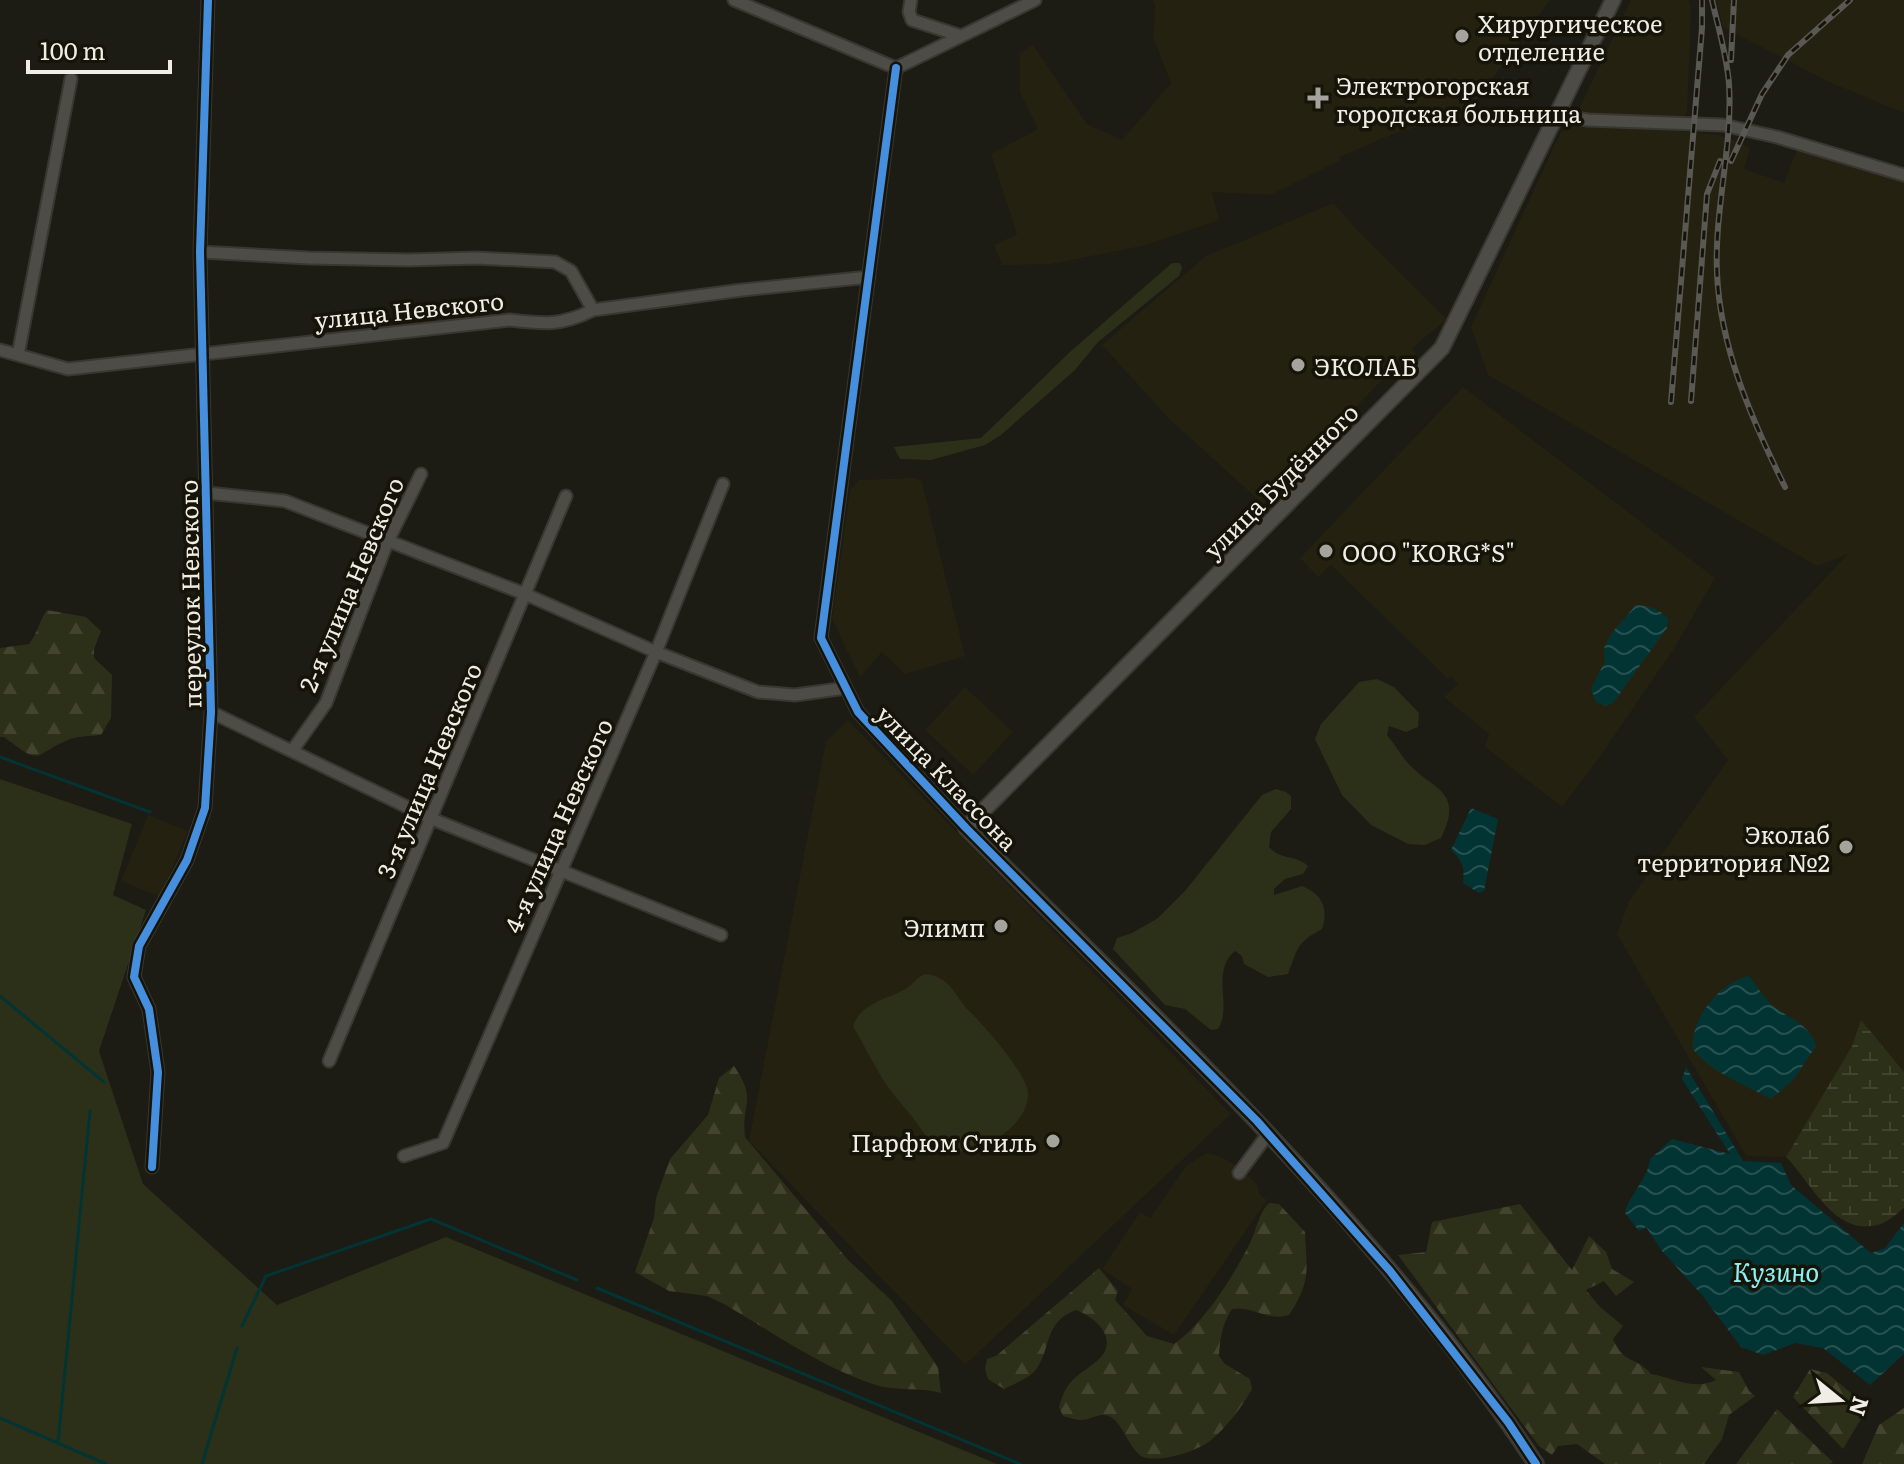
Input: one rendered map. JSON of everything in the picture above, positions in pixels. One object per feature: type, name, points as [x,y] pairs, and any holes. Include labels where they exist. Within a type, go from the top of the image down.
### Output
[{"type":"street","name":"переулок Невского","points":[[152,1167],[158,1072],[149,1009],[134,977],[139,946],[187,860],[205,808],[211,712],[200,252],[208,0]]},
{"type":"street","points":[[734,0],[896,68],[1035,0]]},
{"type":"street","points":[[911,0],[912,20],[961,36]]},
{"type":"street","name":"улица Будённого","points":[[966,828],[1442,348],[1613,0]]},
{"type":"street","name":"улица Классона","points":[[896,68],[821,638],[858,712],[966,828],[1268,1134],[1390,1271],[1508,1422],[1536,1464]]},
{"type":"street","points":[[18,355],[71,79]]},
{"type":"street","points":[[1558,115],[1588,120],[1723,125],[1777,137],[1904,175]]},
{"type":"street","points":[[200,252],[309,258],[490,258],[555,262],[571,271],[593,310]]},
{"type":"street","name":"улица Невского","points":[[0,350],[68,369],[510,320],[550,325],[573,320],[593,310],[869,277]]},
{"type":"street","name":"2-я улица Невского","points":[[292,751],[326,703],[387,543],[421,474]]},
{"type":"street","name":"4-я улица Невского","points":[[404,1156],[443,1143],[656,652],[723,484]]},
{"type":"street","points":[[207,493],[285,501],[525,594],[656,652],[758,692],[795,695],[846,688]]},
{"type":"street","name":"3-я улица Невского","points":[[329,1061],[566,496]]},
{"type":"street","points":[[211,712],[432,819],[721,935]]},
{"type":"street","points":[[1239,1173],[1268,1134]]},
{"type":"shaded area","name":"Электрогорская городская больница","points":[[1153,0],[1550,0],[1468,112],[1393,134],[1339,157],[1340,160],[1270,195],[1212,192],[1219,220],[1142,246],[1051,264],[1002,265],[994,245],[1017,234],[991,154],[1038,129],[1020,92],[1020,53],[1033,45],[1087,124],[1122,140],[1171,83],[1153,37]]},
{"type":"shaded area","points":[[1631,0],[1689,0],[1687,112],[1680,122],[1576,115]]},
{"type":"shaded area","points":[[1716,0],[1904,0],[1904,113],[1829,82],[1723,27]]},
{"type":"shaded area","points":[[1595,123],[1719,135],[1750,147],[1744,169],[1784,183],[1798,147],[1904,179],[1904,1072],[1861,1021],[1852,1046],[1786,1157],[1746,1156],[1617,934],[1629,901],[1728,760],[1694,717],[1848,554],[1817,566],[1488,375],[1471,327],[1560,133],[1574,125]]},
{"type":"shaded area","points":[[1334,203],[1447,319],[1412,348],[1416,353],[1408,361],[1404,357],[1263,504],[1168,418],[1102,345],[1206,256]]},
{"type":"shaded area","points":[[1463,387],[1715,578],[1677,644],[1562,807],[1485,747],[1489,734],[1444,697],[1458,684],[1451,676],[1448,679],[1331,565],[1318,577],[1300,558]]},
{"type":"shaded area","points":[[916,478],[922,482],[965,656],[905,674],[882,652],[860,677],[832,619],[850,490],[859,480]]},
{"type":"shaded area","points":[[965,687],[1013,732],[973,775],[925,730]]},
{"type":"shaded area","points":[[848,720],[1231,1114],[965,1365],[749,1141],[826,741]]},
{"type":"shaded area","points":[[148,815],[188,831],[160,897],[121,881]]},
{"type":"shaded area","points":[[1207,1153],[1234,1164],[1257,1184],[1259,1194],[1267,1200],[1174,1335],[1123,1305],[1132,1289],[1102,1269],[1140,1212],[1150,1218],[1186,1166]]},
{"type":"green space","points":[[1172,263],[1180,263],[1179,276],[1098,342],[1075,370],[1001,435],[985,445],[931,460],[900,459],[894,447],[981,438],[1071,351]]},
{"type":"green space","points":[[47,610],[86,617],[101,631],[94,658],[112,675],[111,718],[101,735],[70,739],[38,756],[26,753],[0,737],[0,648],[29,644]]},
{"type":"green space","points":[[1377,679],[1394,687],[1419,713],[1418,727],[1406,732],[1389,726],[1387,735],[1406,761],[1447,800],[1449,810],[1441,838],[1425,845],[1408,844],[1371,825],[1342,795],[1315,739],[1321,724],[1359,682]]},
{"type":"green space","points":[[0,779],[132,824],[113,895],[146,910],[99,1051],[143,1184],[277,1305],[446,1237],[997,1464],[0,1464]]},
{"type":"green space","points":[[1276,789],[1291,796],[1291,809],[1271,832],[1269,847],[1308,866],[1303,874],[1285,879],[1274,889],[1274,895],[1302,886],[1315,893],[1324,908],[1322,929],[1299,947],[1288,974],[1268,977],[1244,964],[1242,956],[1235,951],[1224,969],[1222,1020],[1218,1029],[1211,1030],[1185,1009],[1165,1005],[1113,949],[1117,938],[1158,918],[1185,891],[1262,795]]},
{"type":"green space","points":[[925,974],[940,978],[951,987],[1004,1051],[1026,1086],[1025,1107],[1018,1120],[1006,1132],[977,1148],[948,1151],[936,1146],[886,1084],[853,1026],[863,1011],[902,991]]},
{"type":"green space","points":[[1861,1020],[1904,1072],[1904,1208],[1881,1224],[1862,1226],[1848,1223],[1836,1215],[1786,1157],[1852,1046]]},
{"type":"green space","points":[[734,1066],[747,1094],[745,1137],[848,1260],[892,1301],[938,1367],[941,1393],[879,1386],[859,1379],[800,1350],[724,1304],[707,1296],[669,1291],[635,1272],[670,1159],[708,1115],[719,1078]]},
{"type":"green space","points":[[1269,1203],[1279,1204],[1305,1232],[1307,1266],[1304,1284],[1289,1315],[1281,1317],[1232,1309],[1222,1332],[1219,1356],[1225,1364],[1250,1379],[1252,1389],[1228,1424],[1204,1445],[1176,1456],[1148,1458],[1137,1452],[1119,1425],[1107,1415],[1081,1420],[1063,1416],[1059,1407],[1066,1388],[1101,1357],[1107,1346],[1100,1326],[1076,1310],[1066,1315],[1054,1328],[1042,1359],[1031,1375],[1004,1389],[988,1379],[985,1369],[987,1359],[996,1356],[1099,1268],[1118,1291],[1115,1300],[1147,1336],[1174,1344],[1197,1324],[1227,1284]]},
{"type":"green space","points":[[1520,1204],[1572,1270],[1589,1236],[1606,1252],[1612,1269],[1634,1282],[1616,1296],[1604,1281],[1586,1290],[1599,1306],[1623,1326],[1613,1339],[1626,1357],[1651,1374],[1692,1384],[1716,1380],[1701,1367],[1739,1372],[1755,1396],[1729,1415],[1722,1439],[1704,1464],[1605,1464],[1577,1444],[1558,1446],[1552,1455],[1539,1446],[1398,1255],[1426,1252],[1432,1222]]},
{"type":"green space","points":[[1810,1369],[1827,1373],[1868,1407],[1843,1449],[1793,1397]]},
{"type":"green space","points":[[1904,1408],[1904,1464],[1862,1464],[1879,1425]]},
{"type":"green space","points":[[1777,1409],[1833,1462],[1736,1464]]},
{"type":"water","points":[[1636,605],[1661,612],[1668,619],[1667,628],[1613,703],[1605,706],[1596,702],[1591,689],[1605,661],[1604,648],[1611,634]]},
{"type":"water","points":[[1471,808],[1498,819],[1484,891],[1479,893],[1463,883],[1462,864],[1451,850]]},
{"type":"water","points":[[1749,976],[1771,1004],[1810,1033],[1816,1046],[1794,1079],[1771,1099],[1719,1072],[1693,1049],[1696,1026],[1709,1004],[1728,986]]},
{"type":"water","name":"Кузино","points":[[1686,1067],[1743,1161],[1781,1163],[1791,1185],[1871,1253],[1885,1248],[1904,1223],[1904,1354],[1870,1385],[1823,1348],[1795,1343],[1763,1355],[1741,1347],[1646,1227],[1639,1231],[1625,1213],[1650,1159],[1672,1139],[1730,1154],[1682,1079]]},
{"type":"waterway","points":[[0,757],[150,812]]},
{"type":"waterway","points":[[0,996],[104,1082]]},
{"type":"waterway","points":[[58,1443],[90,1111]]},
{"type":"waterway","points":[[242,1326],[266,1276],[431,1219],[577,1280]]},
{"type":"waterway","points":[[597,1288],[1020,1464]]},
{"type":"waterway","points":[[202,1464],[237,1348]]},
{"type":"waterway","points":[[0,1418],[106,1464]]},
{"type":"railway","points":[[1671,402],[1702,0]]},
{"type":"railway","points":[[1712,0],[1724,52],[1730,108],[1718,226],[1719,301],[1740,383],[1785,487]]},
{"type":"railway","points":[[1731,60],[1734,0]]},
{"type":"railway","points":[[1731,161],[1762,94],[1788,55],[1850,0]]},
{"type":"railway","points":[[1691,401],[1707,194],[1720,161]]},
{"type":"cycle path","points":[[152,1167],[158,1072],[149,1009],[134,977],[139,946],[187,860],[205,808],[211,712],[200,252],[208,0]]},
{"type":"cycle path","points":[[896,68],[821,638],[858,712],[966,828],[1257,1121],[1390,1271],[1508,1422],[1536,1464]]},
{"type":"place","name":"Хирургическое отделение","points":[[1462,36]]},
{"type":"place","name":"Электрогорская городская больница","points":[[1318,98]]},
{"type":"place","name":"ЭКОЛАБ","points":[[1298,365]]},
{"type":"place","name":"ООО \"KORG*S\"","points":[[1326,551]]},
{"type":"place","name":"Эколаб территория №2","points":[[1846,847]]},
{"type":"place","name":"Элимп","points":[[1001,926]]},
{"type":"place","name":"Парфюм Стиль","points":[[1053,1141]]}]
